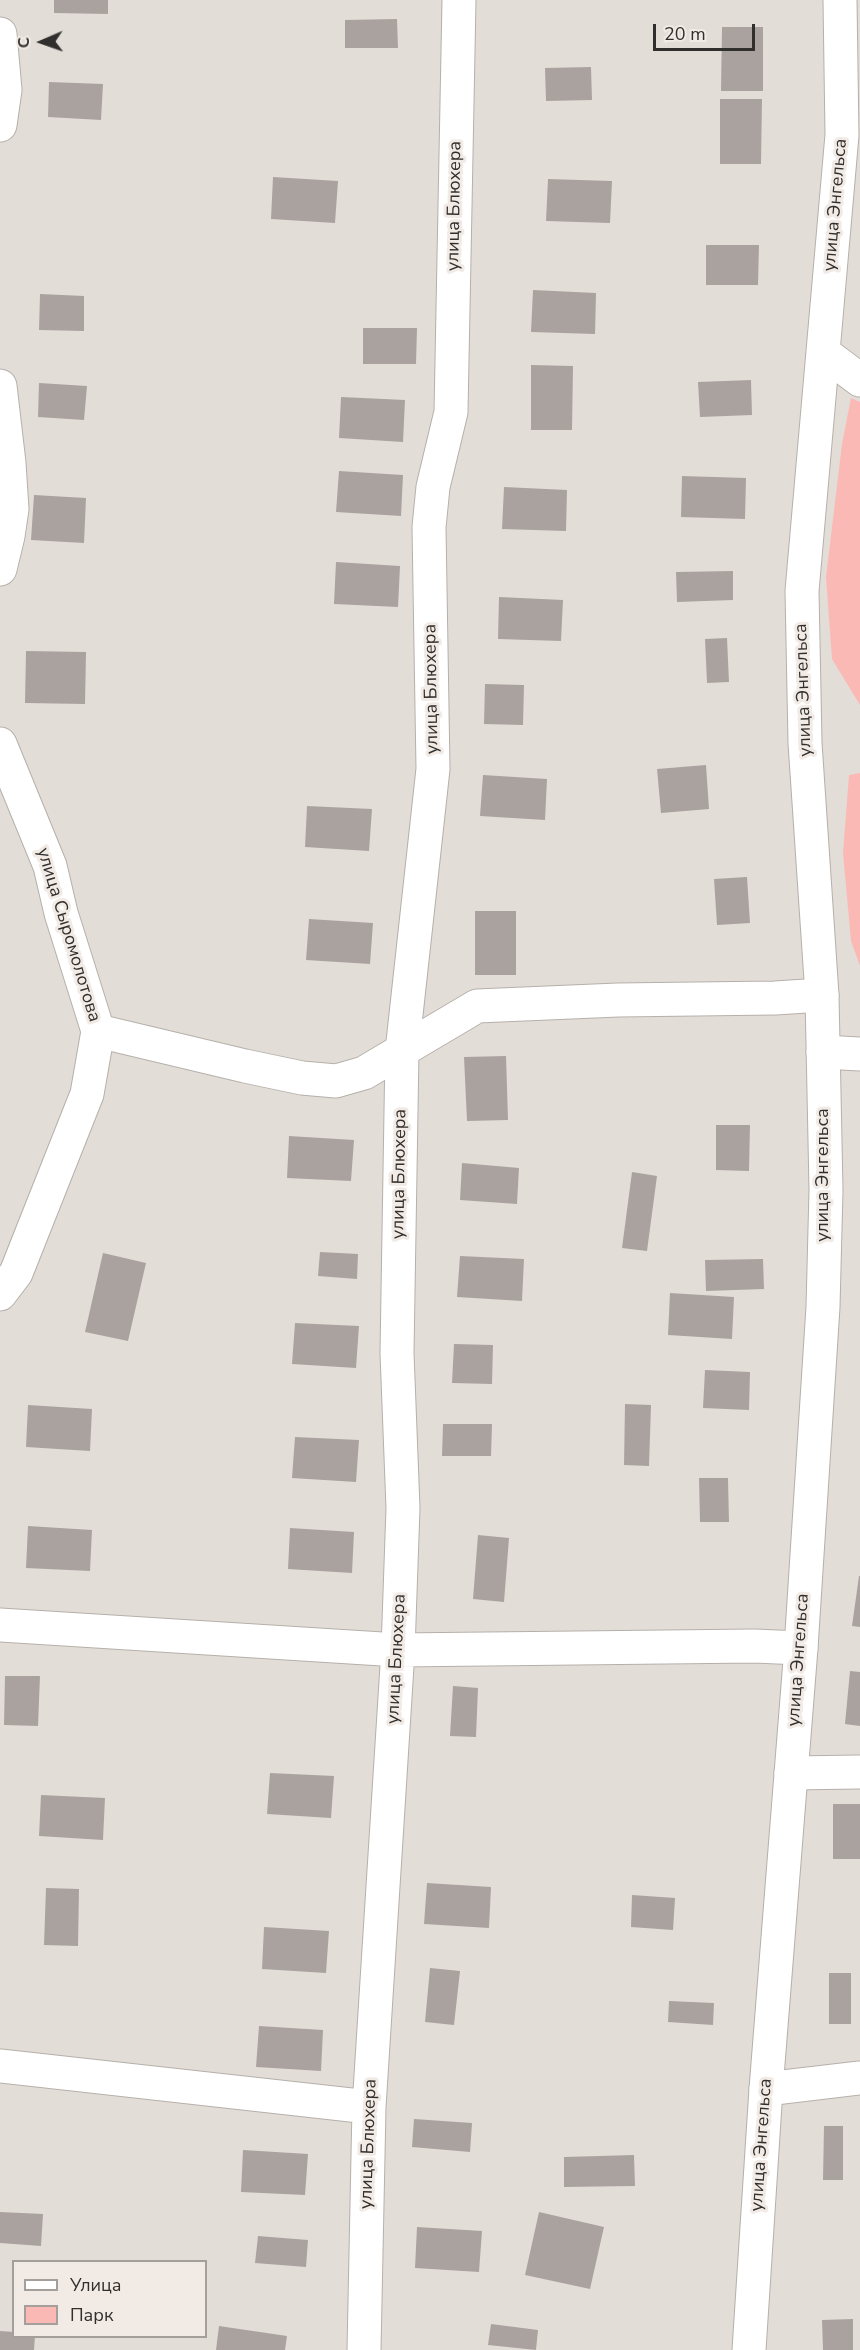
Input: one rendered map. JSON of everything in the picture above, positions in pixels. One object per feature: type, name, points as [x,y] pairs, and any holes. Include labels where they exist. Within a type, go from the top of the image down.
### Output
[{"type":"street","name":"улица Блюхера","points":[[364,2350],[369,2107],[398,1650],[403,1508],[397,1353],[402,1051],[433,769],[429,527],[433,487],[451,412],[459,0]]},
{"type":"street","name":"улица Энгельса","points":[[749,2350],[765,2089],[801,1648],[823,1307],[826,1190],[822,994],[805,743],[802,591],[842,135],[840,0]]},
{"type":"street","points":[[0,34],[5,90],[0,125]]},
{"type":"street","points":[[824,353],[860,380]]},
{"type":"street","points":[[0,386],[12,509],[0,569]]},
{"type":"street","name":"улица Сыромолотова","points":[[0,744],[50,866],[61,914],[98,1031],[87,1094],[16,1273],[0,1293]]},
{"type":"street","points":[[98,1031],[245,1066],[336,1081],[364,1073],[477,1006],[618,1000],[775,998],[822,994]]},
{"type":"street","points":[[823,1052],[860,1054]]},
{"type":"street","points":[[0,1625],[398,1650],[754,1646],[801,1648]]},
{"type":"street","points":[[791,1773],[860,1772]]},
{"type":"street","points":[[0,2066],[369,2107]]},
{"type":"street","points":[[765,2089],[860,2078]]},
{"type":"green space","points":[[851,398],[860,402],[860,705],[832,659],[826,577],[842,444]]},
{"type":"green space","points":[[860,773],[860,966],[851,941],[843,853],[849,775]]},
{"type":"building","points":[[54,0],[108,0],[108,14],[54,13]]},
{"type":"building","points":[[397,19],[398,48],[345,48],[345,20]]},
{"type":"building","points":[[722,27],[763,27],[763,91],[721,91]]},
{"type":"building","points":[[591,67],[592,100],[546,101],[545,68]]},
{"type":"building","points":[[49,82],[103,84],[101,120],[48,117]]},
{"type":"building","points":[[720,99],[762,99],[761,164],[720,164]]},
{"type":"building","points":[[273,177],[338,181],[335,223],[271,219]]},
{"type":"building","points":[[548,179],[612,181],[610,223],[546,221]]},
{"type":"building","points":[[706,245],[759,245],[758,285],[706,285]]},
{"type":"building","points":[[533,290],[596,293],[595,334],[531,332]]},
{"type":"building","points":[[40,294],[84,296],[84,331],[39,330]]},
{"type":"building","points":[[363,328],[417,328],[416,364],[363,364]]},
{"type":"building","points":[[531,365],[573,366],[572,430],[531,430]]},
{"type":"building","points":[[751,380],[752,415],[700,417],[698,382]]},
{"type":"building","points":[[39,383],[87,386],[84,420],[38,417]]},
{"type":"building","points":[[341,397],[405,400],[403,442],[339,438]]},
{"type":"building","points":[[339,471],[403,475],[401,516],[336,512]]},
{"type":"building","points":[[682,476],[746,478],[745,519],[681,517]]},
{"type":"building","points":[[504,487],[567,490],[566,531],[502,529]]},
{"type":"building","points":[[34,495],[86,498],[84,543],[31,540]]},
{"type":"building","points":[[336,562],[400,566],[398,607],[334,604]]},
{"type":"building","points":[[733,571],[733,600],[677,602],[676,572]]},
{"type":"building","points":[[499,597],[563,600],[561,641],[498,639]]},
{"type":"building","points":[[727,638],[729,682],[707,683],[705,639]]},
{"type":"building","points":[[26,651],[86,652],[85,704],[25,703]]},
{"type":"building","points":[[485,684],[524,685],[523,725],[484,724]]},
{"type":"building","points":[[706,765],[709,809],[661,813],[657,769]]},
{"type":"building","points":[[483,775],[547,779],[545,820],[480,816]]},
{"type":"building","points":[[307,806],[372,809],[369,851],[305,847]]},
{"type":"building","points":[[747,877],[750,923],[717,925],[714,879]]},
{"type":"building","points":[[475,911],[516,911],[516,975],[475,975]]},
{"type":"building","points":[[309,919],[373,923],[370,964],[306,960]]},
{"type":"building","points":[[506,1056],[508,1120],[467,1121],[464,1057]]},
{"type":"building","points":[[716,1125],[750,1125],[749,1171],[716,1170]]},
{"type":"building","points":[[289,1136],[354,1140],[351,1181],[287,1178]]},
{"type":"building","points":[[462,1163],[519,1168],[517,1204],[460,1200]]},
{"type":"building","points":[[632,1172],[657,1176],[647,1251],[622,1248]]},
{"type":"building","points":[[320,1252],[358,1254],[357,1279],[318,1276]]},
{"type":"building","points":[[103,1253],[146,1263],[128,1341],[85,1332]]},
{"type":"building","points":[[460,1256],[524,1259],[522,1301],[457,1297]]},
{"type":"building","points":[[763,1259],[764,1289],[706,1291],[705,1260]]},
{"type":"building","points":[[670,1293],[734,1297],[732,1339],[668,1335]]},
{"type":"building","points":[[295,1323],[359,1326],[356,1368],[292,1364]]},
{"type":"building","points":[[454,1344],[493,1345],[492,1384],[452,1383]]},
{"type":"building","points":[[705,1370],[750,1372],[749,1410],[703,1408]]},
{"type":"building","points":[[625,1404],[651,1405],[649,1466],[624,1465]]},
{"type":"building","points":[[28,1405],[92,1409],[90,1451],[26,1447]]},
{"type":"building","points":[[443,1424],[492,1424],[491,1456],[442,1456]]},
{"type":"building","points":[[295,1437],[359,1440],[356,1482],[292,1478]]},
{"type":"building","points":[[699,1478],[728,1478],[729,1522],[700,1522]]},
{"type":"building","points":[[28,1526],[92,1530],[90,1571],[26,1568]]},
{"type":"building","points":[[290,1528],[354,1532],[352,1573],[288,1569]]},
{"type":"building","points":[[478,1535],[509,1538],[504,1602],[473,1599]]},
{"type":"building","points":[[860,1576],[860,1627],[852,1626]]},
{"type":"building","points":[[850,1671],[860,1672],[860,1726],[845,1724]]},
{"type":"building","points":[[5,1676],[40,1676],[38,1726],[4,1725]]},
{"type":"building","points":[[453,1686],[478,1688],[476,1737],[450,1736]]},
{"type":"building","points":[[270,1773],[334,1776],[331,1818],[267,1814]]},
{"type":"building","points":[[41,1795],[105,1798],[103,1840],[39,1836]]},
{"type":"building","points":[[833,1804],[860,1804],[860,1859],[833,1859]]},
{"type":"building","points":[[427,1883],[491,1887],[489,1928],[424,1924]]},
{"type":"building","points":[[46,1888],[79,1889],[78,1946],[44,1945]]},
{"type":"building","points":[[632,1895],[675,1898],[673,1930],[631,1927]]},
{"type":"building","points":[[264,1927],[329,1931],[326,1973],[262,1969]]},
{"type":"building","points":[[430,1968],[460,1971],[454,2025],[425,2022]]},
{"type":"building","points":[[829,1973],[851,1973],[851,2024],[829,2024]]},
{"type":"building","points":[[669,2001],[714,2003],[713,2025],[668,2022]]},
{"type":"building","points":[[259,2026],[323,2030],[321,2071],[256,2067]]},
{"type":"building","points":[[414,2119],[472,2123],[470,2152],[412,2147]]},
{"type":"building","points":[[824,2126],[843,2126],[843,2180],[823,2180]]},
{"type":"building","points":[[243,2150],[308,2154],[305,2195],[241,2192]]},
{"type":"building","points":[[634,2155],[635,2186],[564,2187],[564,2157]]},
{"type":"building","points":[[0,2212],[43,2214],[41,2246],[0,2243]]},
{"type":"building","points":[[539,2212],[604,2227],[590,2289],[525,2275]]},
{"type":"building","points":[[417,2227],[482,2231],[479,2272],[415,2268]]},
{"type":"building","points":[[258,2236],[308,2240],[306,2267],[255,2263]]},
{"type":"building","points":[[853,2319],[853,2350],[823,2350],[822,2320]]},
{"type":"building","points":[[491,2324],[538,2330],[536,2350],[488,2345]]},
{"type":"building","points":[[219,2326],[287,2336],[285,2350],[216,2350]]},
{"type":"building","points":[[0,2331],[12,2332],[12,2338],[35,2338],[34,2350],[0,2350]]}]
